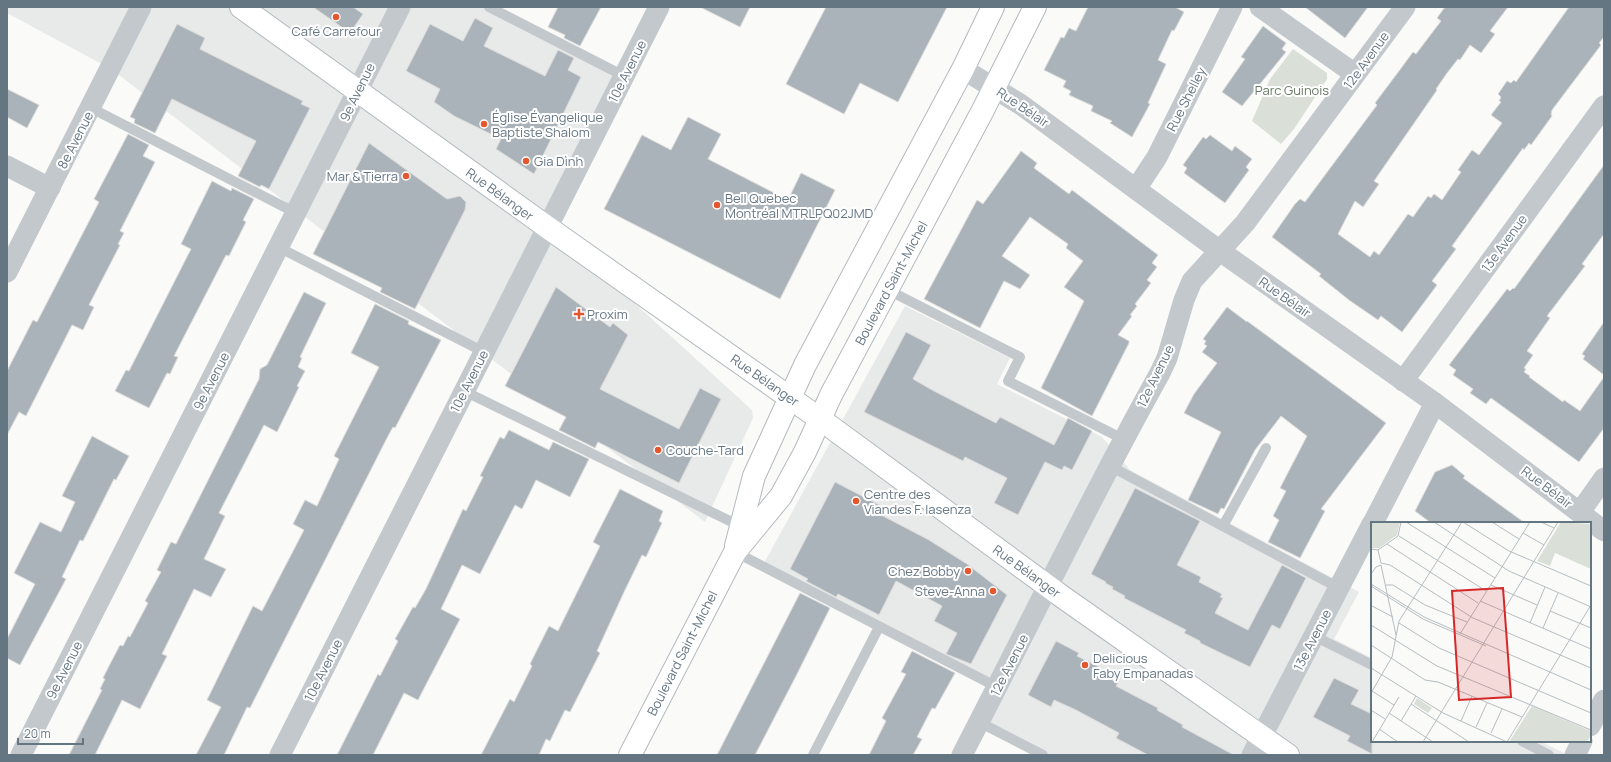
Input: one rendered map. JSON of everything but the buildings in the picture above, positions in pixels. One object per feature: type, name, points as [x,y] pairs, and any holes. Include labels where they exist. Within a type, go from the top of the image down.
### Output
[{"type":"main road","name":"Rue Bélanger","points":[[241,7],[547,228],[820,419],[1049,586],[1257,746],[1288,755]]},
{"type":"main road","name":"Boulevard Saint-Michel","points":[[735,552],[740,526],[754,476],[805,365],[963,69],[993,7]]},
{"type":"main road","name":"Boulevard Saint-Michel","points":[[630,755],[735,552],[781,496],[805,452],[820,419],[1035,7]]},
{"type":"street","name":"8e Avenue","points":[[7,272],[141,7]]},
{"type":"street","name":"9e Avenue","points":[[21,755],[400,7]]},
{"type":"street","name":"10e Avenue","points":[[280,755],[659,7]]},
{"type":"street","name":"Rue Shelley","points":[[1136,189],[1156,157],[1232,7]]},
{"type":"street","points":[[1260,7],[1356,74]]},
{"type":"street","name":"12e Avenue","points":[[962,755],[1123,440],[1167,358],[1184,300],[1192,281],[1245,223],[1405,7]]},
{"type":"street","name":"Rue Bélair","points":[[963,69],[1020,104],[1220,251],[1403,380],[1604,531]]},
{"type":"street","name":"13e Avenue","points":[[1403,380],[1604,106]]},
{"type":"street","points":[[7,166],[50,188]]},
{"type":"street","name":"13e Avenue","points":[[1373,522],[1434,403]]},
{"type":"street","points":[[1580,512],[1604,478]]},
{"type":"street","name":"13e Avenue","points":[[1257,746],[1371,526]]},
{"type":"street","points":[[1591,724],[1604,700]]},
{"type":"street","points":[[1575,755],[1582,742]]},
{"type":"lane","points":[[488,7],[624,76]]},
{"type":"lane","points":[[91,108],[296,213]]},
{"type":"lane","points":[[278,247],[484,352]]},
{"type":"lane","points":[[888,290],[1020,357],[1008,380],[1123,440]]},
{"type":"lane","points":[[464,391],[740,526]]},
{"type":"lane","points":[[1223,526],[1266,448]]},
{"type":"lane","points":[[1110,466],[1339,588]]},
{"type":"lane","points":[[735,552],[997,687]]},
{"type":"lane","points":[[813,755],[879,627]]},
{"type":"lane","points":[[1314,636],[1371,664]]},
{"type":"lane","points":[[979,722],[1043,755]]},
{"type":"lane","points":[[1524,742],[1549,755]]},
{"type":"shaded area","points":[[7,7],[489,7],[624,76],[547,227],[563,238],[752,410],[753,418],[705,522],[111,69],[7,13]]},
{"type":"shaded area","points":[[905,306],[1010,358],[997,384],[1102,437],[1130,470],[1359,592],[1334,639],[1371,658],[1371,742],[1542,742],[1568,755],[1043,755],[979,722],[997,688],[763,565]]},
{"type":"green space","name":"Parc Guinois","points":[[1293,49],[1327,73],[1327,79],[1294,129],[1281,144],[1252,121],[1270,79]]},
{"type":"place","name":"Café Carrefour","points":[[336,17]]},
{"type":"place","name":"Église Évangelique Baptiste Shalom","points":[[484,124]]},
{"type":"place","name":"Gia Dình","points":[[526,161]]},
{"type":"place","name":"Mar & Tierra","points":[[406,176]]},
{"type":"place","name":"Bell Quebec Montréal MTRLPQ02JMD","points":[[717,205]]},
{"type":"place","name":"Proxim","points":[[579,314]]},
{"type":"place","name":"Couche-Tard","points":[[658,450]]},
{"type":"place","name":"Centre des Viandes F. Iasenza","points":[[856,501]]},
{"type":"place","name":"Chez Bobby","points":[[968,571]]},
{"type":"place","name":"Steve-Anna","points":[[993,591]]},
{"type":"place","name":"Delicious Faby Empanadas","points":[[1085,665]]}]
